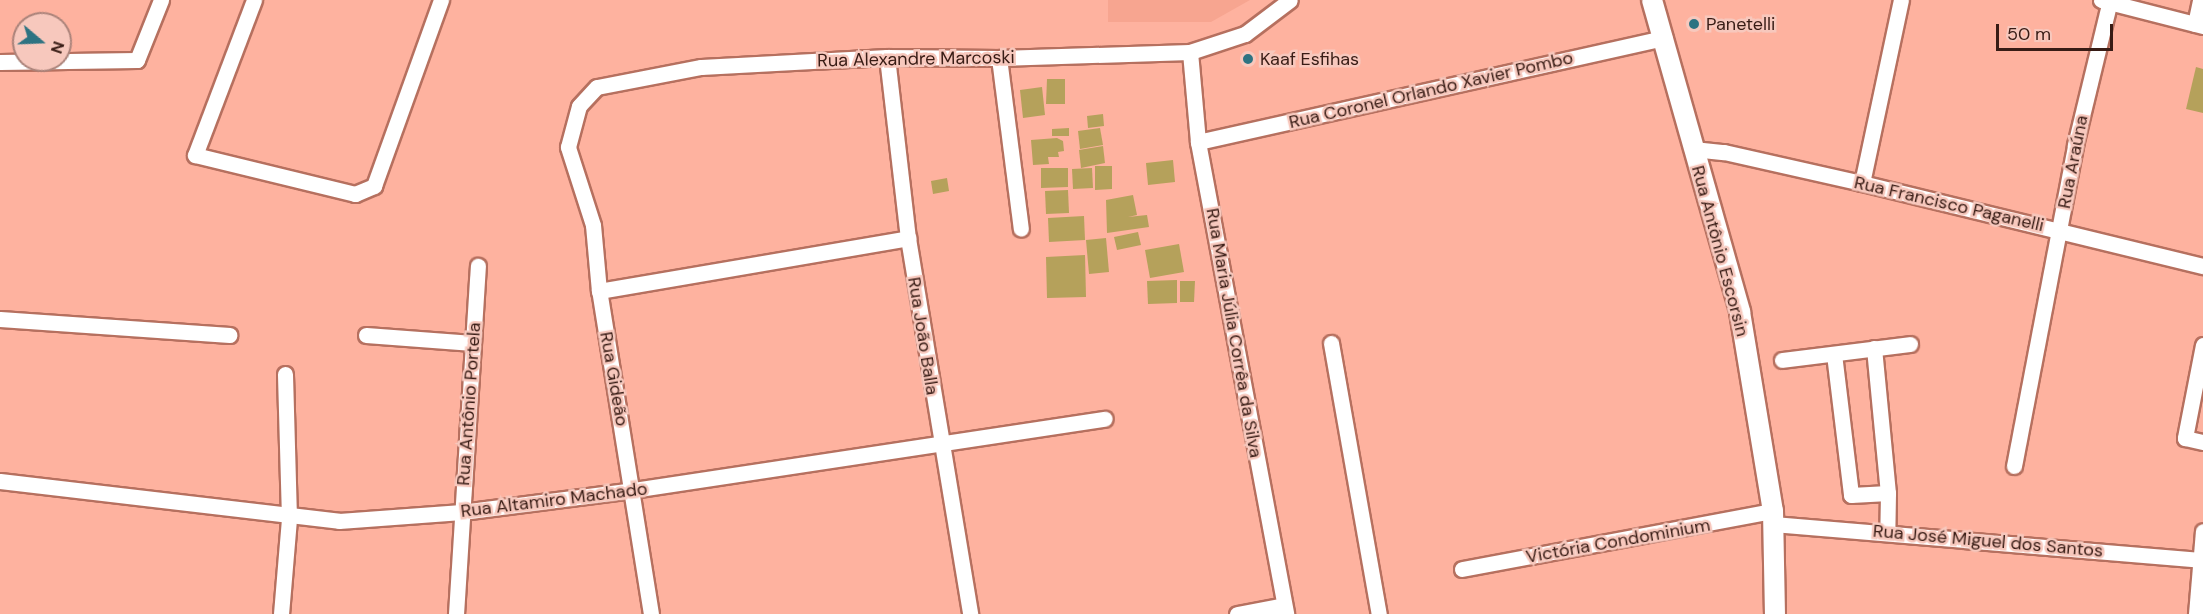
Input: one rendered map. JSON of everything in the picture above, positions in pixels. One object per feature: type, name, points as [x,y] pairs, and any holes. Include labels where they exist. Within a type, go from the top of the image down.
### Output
[{"type":"main road","name":"Rua Antônio Escorsin","points":[[1652,0],[1665,38],[1693,149],[1740,312],[1773,518],[1774,614]]},
{"type":"street","points":[[0,62],[137,60],[161,0]]},
{"type":"street","points":[[254,0],[195,154],[355,194],[374,186],[441,0]]},
{"type":"street","name":"Rua Alexandre Marcoski","points":[[568,147],[579,106],[597,87],[701,67],[887,57],[999,58],[1190,52],[1245,34],[1290,0]]},
{"type":"street","points":[[1862,183],[1901,0]]},
{"type":"street","points":[[2106,1],[2199,25],[2200,0]]},
{"type":"street","name":"Rua Araúna","points":[[2014,466],[2106,1]]},
{"type":"street","name":"Rua Coronel Orlando Xavier Pombo","points":[[1198,142],[1665,38]]},
{"type":"street","name":"Rua Maria Júlia Corrêa da Silva","points":[[1190,52],[1198,142],[1285,610]]},
{"type":"street","name":"Rua João Balla","points":[[887,57],[908,238],[970,614]]},
{"type":"street","points":[[999,58],[1022,229]]},
{"type":"street","name":"Rua Gideão","points":[[568,147],[593,225],[599,291],[633,490],[651,614]]},
{"type":"street","name":"Rua Francisco Paganelli","points":[[1693,149],[1724,152],[1862,183],[2203,266]]},
{"type":"street","points":[[599,291],[908,238]]},
{"type":"street","name":"Rua Antônio Portela","points":[[456,614],[478,266]]},
{"type":"street","points":[[0,319],[229,335]]},
{"type":"street","points":[[366,335],[473,343]]},
{"type":"street","points":[[1331,343],[1379,614]]},
{"type":"street","points":[[1782,360],[1910,344]]},
{"type":"street","points":[[2203,345],[2186,438],[2203,442]]},
{"type":"street","points":[[1874,348],[1888,493],[1887,532]]},
{"type":"street","points":[[1834,354],[1851,495],[1888,493]]},
{"type":"street","points":[[281,614],[289,518],[285,374]]},
{"type":"street","name":"Rua Altamiro Machado","points":[[0,482],[289,518],[339,521],[462,512],[633,490],[1105,419]]},
{"type":"street","name":"Rua José Miguel dos Santos","points":[[1773,518],[1887,532],[2202,560]]},
{"type":"street","name":"Victória Condominium","points":[[1462,569],[1773,518]]},
{"type":"street","points":[[2196,614],[2203,531]]},
{"type":"street","points":[[1237,614],[1285,610]]},
{"type":"shaded area","points":[[1108,0],[1250,0],[1211,22],[1108,22]]},
{"type":"building","points":[[2196,67],[2203,69],[2203,113],[2186,109]]},
{"type":"building","points":[[1047,79],[1065,79],[1065,104],[1046,104]]},
{"type":"building","points":[[1042,87],[1045,115],[1023,118],[1020,90]]},
{"type":"building","points":[[1103,114],[1104,126],[1088,128],[1087,116]]},
{"type":"building","points":[[1069,128],[1069,136],[1052,136],[1052,129]]},
{"type":"building","points":[[1100,128],[1103,145],[1080,149],[1078,131]]},
{"type":"building","points":[[1057,138],[1063,141],[1064,151],[1058,152],[1059,157],[1048,157],[1049,164],[1033,165],[1031,140]]},
{"type":"building","points":[[1103,146],[1105,163],[1081,168],[1079,150]]},
{"type":"building","points":[[1173,160],[1175,182],[1148,185],[1146,163]]},
{"type":"building","points":[[1095,166],[1112,166],[1112,189],[1095,190]]},
{"type":"building","points":[[1041,168],[1068,168],[1068,187],[1041,188]]},
{"type":"building","points":[[1092,168],[1093,188],[1073,189],[1072,169]]},
{"type":"building","points":[[947,178],[949,191],[933,194],[931,181]]},
{"type":"building","points":[[1068,190],[1069,213],[1046,214],[1045,191]]},
{"type":"building","points":[[1133,195],[1137,215],[1128,217],[1147,215],[1149,227],[1107,233],[1106,200]]},
{"type":"building","points":[[1084,216],[1085,240],[1049,242],[1048,218]]},
{"type":"building","points":[[1138,232],[1141,245],[1117,250],[1114,237]]},
{"type":"building","points":[[1106,238],[1109,272],[1089,274],[1086,240]]},
{"type":"building","points":[[1179,244],[1184,272],[1150,278],[1145,250]]},
{"type":"building","points":[[1085,255],[1086,297],[1047,298],[1046,257]]},
{"type":"building","points":[[1177,280],[1177,303],[1148,304],[1147,281]]},
{"type":"building","points":[[1180,281],[1195,281],[1194,302],[1180,302]]},
{"type":"place","name":"Panetelli","points":[[1694,24]]},
{"type":"place","name":"Kaaf Esfihas","points":[[1248,59]]}]
